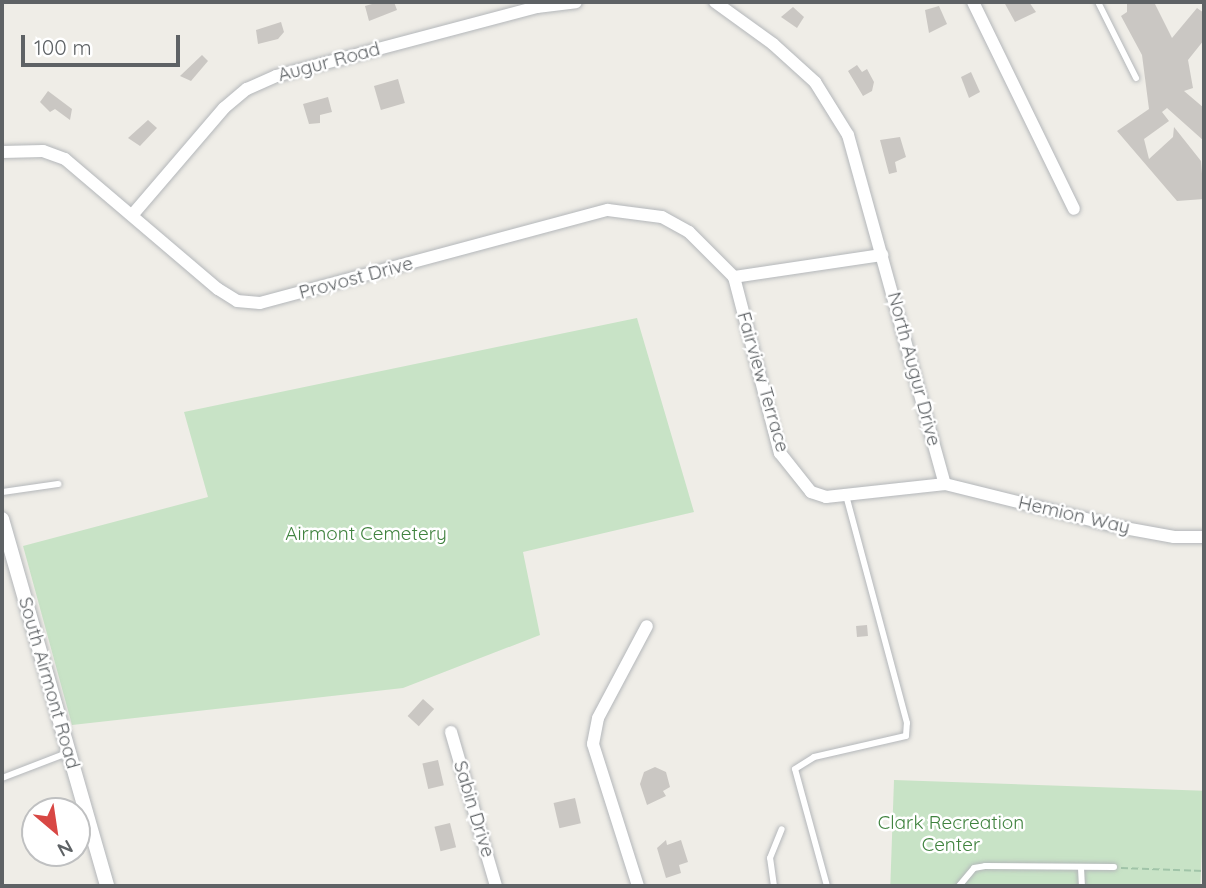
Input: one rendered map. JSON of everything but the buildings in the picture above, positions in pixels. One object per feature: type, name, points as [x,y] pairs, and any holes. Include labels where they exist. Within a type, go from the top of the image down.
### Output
[{"type":"street","name":"Augur Road","points":[[134,213],[223,108],[247,89],[276,76],[537,7],[576,2]]},
{"type":"street","points":[[715,2],[773,44],[815,82],[848,135],[882,255],[733,277]]},
{"type":"street","points":[[973,2],[1074,209]]},
{"type":"street","name":"Provost Drive","points":[[2,152],[43,151],[65,159],[134,213],[237,301],[272,300],[608,210],[662,216],[703,244],[733,277]]},
{"type":"street","name":"North Augur Drive","points":[[882,255],[945,484]]},
{"type":"street","name":"Fairview Terrace","points":[[733,277],[780,453],[811,492],[826,498],[918,484],[945,484]]},
{"type":"street","name":"Hemion Way","points":[[945,484],[1119,527],[1174,537],[1204,537]]},
{"type":"street","name":"South Airmont Road","points":[[2,519],[107,886]]},
{"type":"street","points":[[638,886],[593,744],[598,718],[647,626]]},
{"type":"street","name":"Sabin Drive","points":[[451,732],[496,886]]},
{"type":"lane","points":[[1098,2],[1136,78]]},
{"type":"lane","points":[[2,492],[58,484]]},
{"type":"lane","points":[[827,886],[794,769],[814,757],[906,736],[907,723],[846,495]]},
{"type":"lane","points":[[2,778],[69,752]]},
{"type":"lane","points":[[774,886],[770,858],[782,829]]},
{"type":"lane","points":[[959,886],[974,868],[985,866],[1114,867]]},
{"type":"lane","points":[[1081,868],[1082,886]]},
{"type":"path","points":[[1114,867],[1204,871]]},
{"type":"green space","name":"Airmont Cemetery","points":[[637,318],[694,512],[523,552],[540,635],[403,688],[72,725],[23,546],[208,497],[184,412]]},
{"type":"green space","name":"Clark Recreation Center","points":[[894,780],[1204,791],[1200,886],[890,886]]}]
